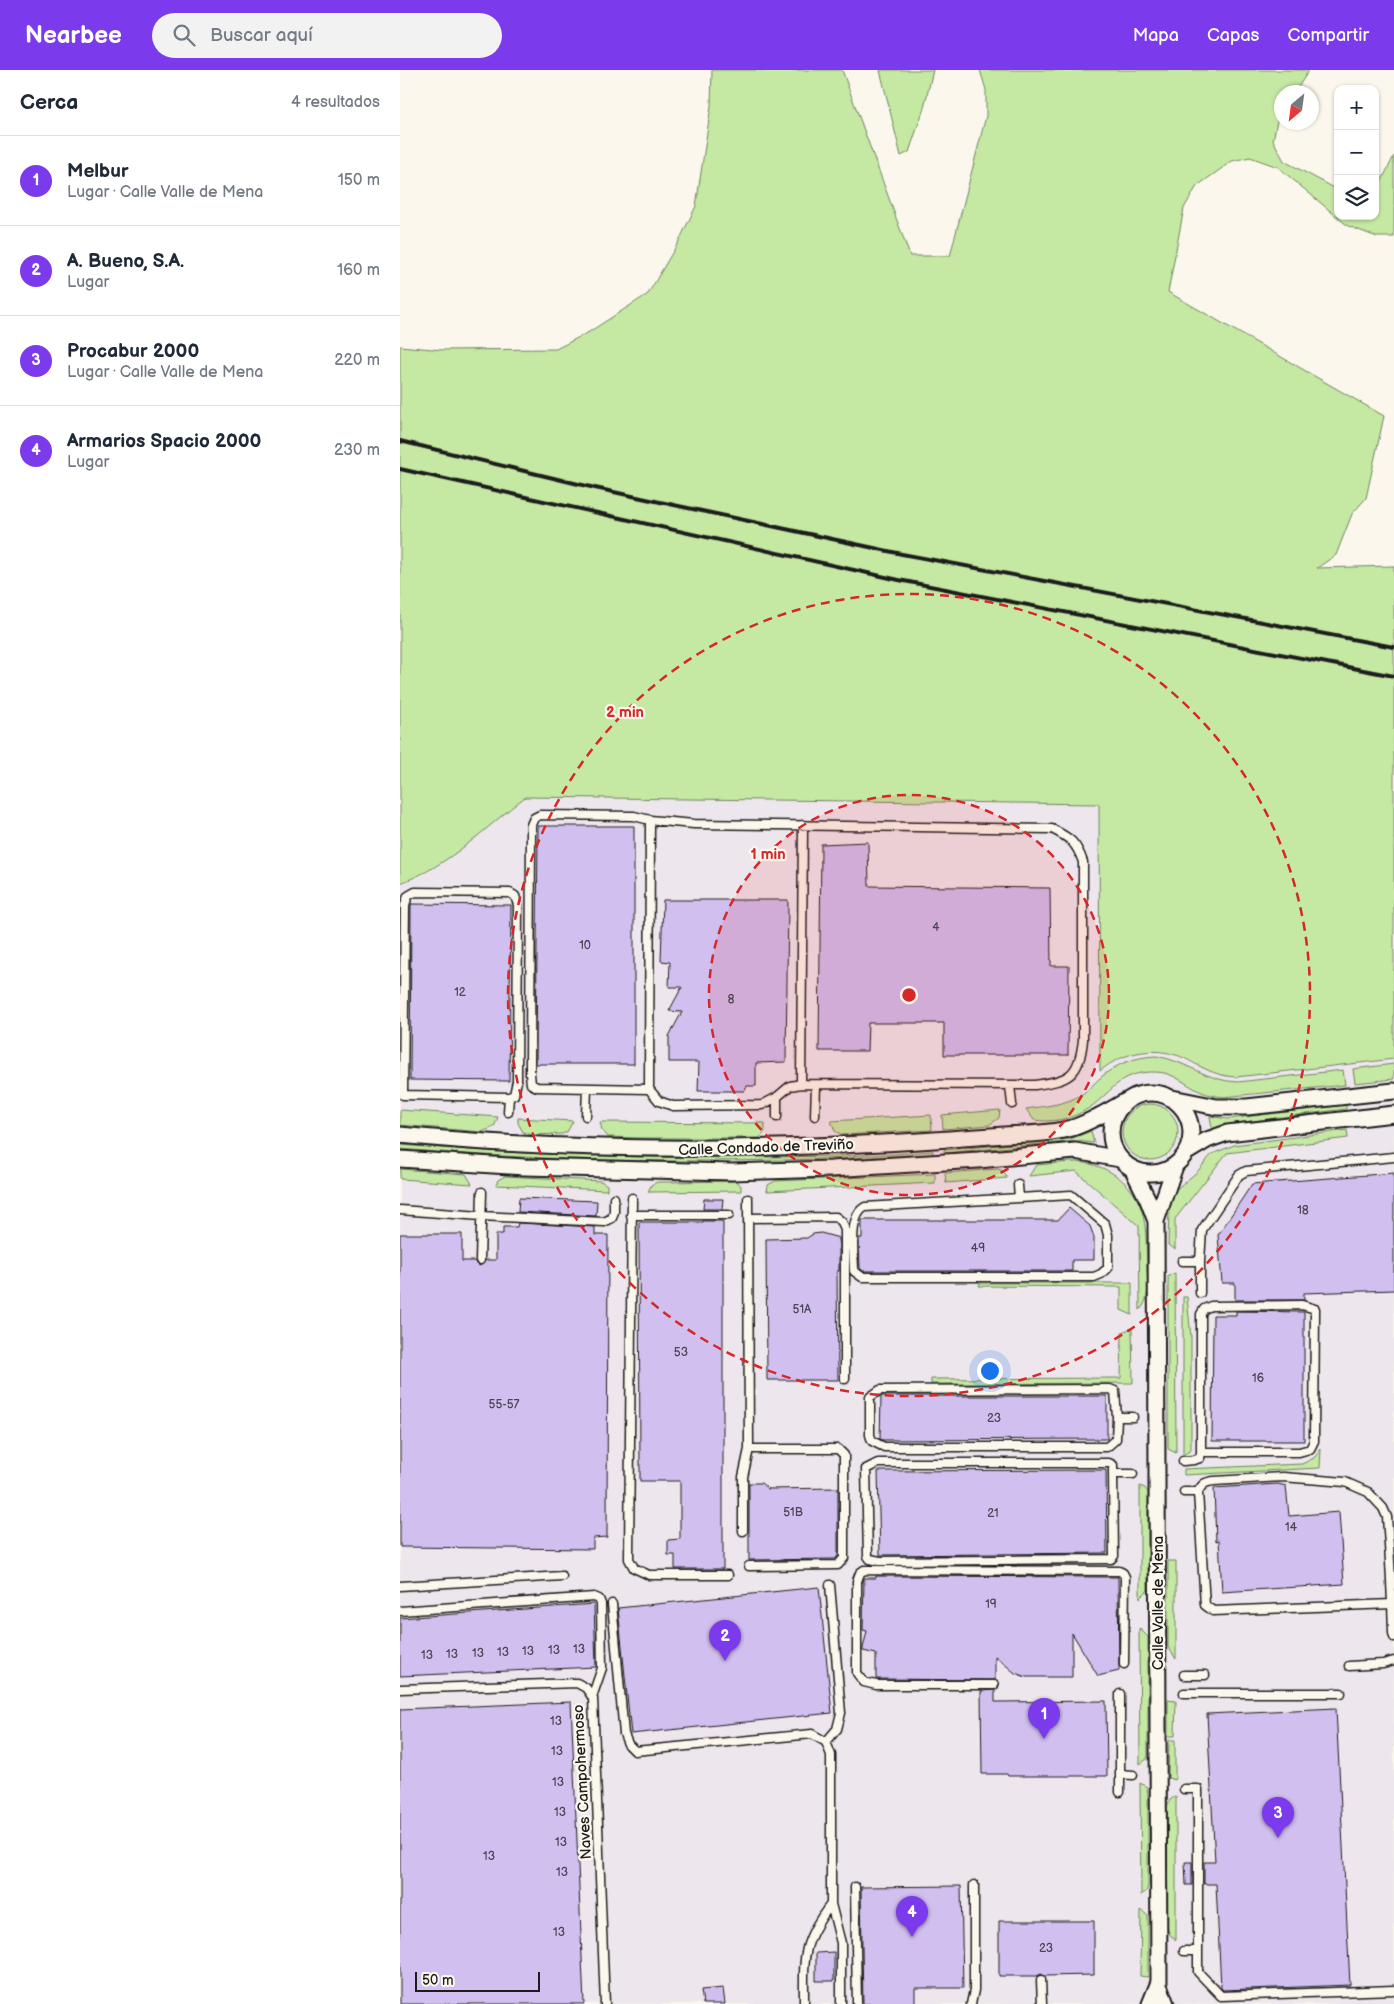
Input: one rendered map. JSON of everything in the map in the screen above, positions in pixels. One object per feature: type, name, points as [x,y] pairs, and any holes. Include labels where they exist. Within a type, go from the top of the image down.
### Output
[{"type":"street","points":[[1394,1090],[1247,1107],[1217,1107],[1160,1093],[1148,1092],[1136,1095],[1126,1101],[1117,1111],[1112,1122],[1112,1142],[1126,1163],[1142,1172],[1154,1173],[1165,1171],[1175,1166],[1187,1152],[1207,1140],[1227,1133],[1394,1114]]},
{"type":"street","points":[[1171,1097],[1181,1105],[1188,1116],[1192,1128],[1191,1141],[1187,1152]]},
{"type":"street","name":"Calle Condado de Treviño","points":[[400,1135],[534,1146],[672,1149],[802,1147],[938,1140],[1056,1131],[1089,1122],[1126,1101]]},
{"type":"street","name":"Calle Condado de Treviño","points":[[400,1159],[524,1168],[732,1172],[831,1169],[978,1160],[1075,1151],[1126,1163]]},
{"type":"street","name":"Calle Valle de Mena","points":[[1126,1163],[1156,1221]]},
{"type":"street","name":"Calle Valle de Mena","points":[[1166,2004],[1159,1985],[1156,1221],[1175,1166]]},
{"type":"street","name":"Calle Valle de Mena","points":[[1150,2004],[1159,1985]]},
{"type":"lane","points":[[649,1089],[537,1087],[531,1084],[531,825],[534,818],[540,815],[634,816],[650,820],[694,824],[1052,830],[1070,838],[1078,848],[1083,862],[1083,1040],[1081,1059],[1076,1070],[1060,1081],[1035,1085],[801,1084],[790,1086],[777,1097],[762,1105],[673,1106],[659,1101],[649,1089],[650,820]]},
{"type":"lane","points":[[801,1084],[803,825]]},
{"type":"lane","points":[[415,892],[510,893],[515,896],[518,905],[517,1081],[514,1095],[509,1097],[402,1095],[403,904],[408,896],[415,892]]},
{"type":"lane","points":[[815,1116],[816,1084]]},
{"type":"lane","points":[[1010,1086],[1012,1104]]},
{"type":"lane","points":[[586,1116],[587,1088]]},
{"type":"lane","points":[[508,1112],[509,1097]]},
{"type":"lane","points":[[777,1097],[777,1116]]},
{"type":"lane","points":[[1200,1292],[1202,1230],[1239,1174],[1246,1171],[1394,1157]]},
{"type":"lane","points":[[1018,1185],[1019,1198]]},
{"type":"lane","points":[[480,1260],[482,1192]]},
{"type":"lane","points":[[1071,1195],[1105,1224],[1108,1235],[1108,1268],[1094,1277],[862,1277],[854,1270],[854,1222],[859,1210],[864,1207],[1019,1198],[1071,1195]]},
{"type":"lane","points":[[400,1210],[604,1222],[612,1218],[614,1198]]},
{"type":"lane","points":[[632,1198],[629,1559],[634,1568],[649,1575],[728,1575]]},
{"type":"lane","points":[[743,1531],[743,1477],[749,1449],[748,1199]]},
{"type":"lane","points":[[631,1215],[728,1215]]},
{"type":"lane","points":[[748,1218],[836,1217],[842,1222],[845,1230],[845,1378]]},
{"type":"lane","points":[[1182,1261],[1200,1261]]},
{"type":"lane","points":[[1183,1461],[1200,1458],[1201,1452],[1200,1314],[1204,1309],[1211,1306],[1302,1305],[1315,1308],[1314,1441],[1310,1449],[1299,1452],[1201,1452]]},
{"type":"lane","points":[[1110,1389],[1115,1391],[1117,1396],[1117,1417],[1116,1439],[1107,1447],[884,1447],[872,1441],[870,1435],[870,1397],[880,1390],[1110,1389]]},
{"type":"lane","points":[[1117,1417],[1133,1417]]},
{"type":"lane","points":[[749,1449],[838,1449],[844,1455],[844,1558],[842,1562],[838,1565],[749,1566]]},
{"type":"lane","points":[[1109,1462],[1113,1466],[1113,1474],[1114,1556],[1111,1559],[880,1561],[870,1559],[868,1556],[866,1469],[878,1463],[1109,1462]]},
{"type":"lane","points":[[1113,1474],[1133,1474]]},
{"type":"lane","points":[[1392,1604],[1213,1611],[1205,1605],[1198,1492],[1201,1486],[1206,1482],[1214,1481],[1283,1477],[1345,1482],[1368,1492],[1383,1508],[1387,1517],[1394,1638]]},
{"type":"lane","points":[[1184,1492],[1198,1492]]},
{"type":"lane","points":[[994,1685],[876,1685],[864,1682],[857,1673],[856,1581],[860,1573],[864,1570],[1119,1571],[1125,1577],[1129,1613],[1124,1664]]},
{"type":"lane","points":[[400,1586],[562,1576]]},
{"type":"lane","points":[[826,1742],[838,1729],[842,1714],[830,1585]]},
{"type":"lane","points":[[400,1611],[594,1597],[599,1599],[601,1604],[602,1668],[592,1696]]},
{"type":"lane","points":[[612,1604],[624,1734],[628,1744],[635,1751],[812,1734],[826,1742],[831,1755],[831,1904],[841,1943],[841,2004]]},
{"type":"lane","points":[[1349,1666],[1383,1664],[1394,1661]]},
{"type":"lane","points":[[1184,1676],[1205,1675]]},
{"type":"lane","name":"Naves Campohermoso","points":[[400,1689],[577,1682],[586,1688],[592,1696],[605,2004]]},
{"type":"lane","points":[[1184,1693],[1340,1693]]},
{"type":"lane","points":[[1120,1694],[1120,1792]]},
{"type":"lane","points":[[1120,1774],[1133,1775]]},
{"type":"lane","points":[[1184,1789],[1198,1789],[1198,1972],[1221,1996],[1394,1990]]},
{"type":"lane","points":[[971,2004],[974,1990],[974,1885]]},
{"type":"lane","points":[[855,1886],[857,2004]]},
{"type":"lane","points":[[804,2004],[804,1957],[806,1948],[818,1922],[831,1904]]},
{"type":"lane","points":[[1184,1951],[1198,1951]]},
{"type":"lane","points":[[1041,1980],[1042,2004]]},
{"type":"shaded area","points":[[525,797],[1099,804],[1100,1071],[1110,1063],[1129,1054],[1148,1051],[1172,1054],[1205,1069],[1350,1064],[1394,1059],[1394,2004],[400,2004],[400,883],[421,876],[466,845]]},
{"type":"green space","points":[[712,70],[842,70],[910,256],[950,256],[986,116],[986,90],[980,70],[1309,70],[1299,85],[1274,85],[1275,130],[1273,140],[1284,161],[1334,188],[1334,214],[1278,167],[1250,157],[1232,161],[1197,186],[1184,208],[1168,292],[1384,416],[1366,498],[1352,514],[1336,555],[1317,568],[1394,566],[1394,1059],[1236,1077],[1216,1073],[1175,1055],[1152,1051],[1141,1052],[1119,1059],[1100,1071],[1099,804],[525,797],[450,857],[418,876],[400,883],[400,346],[443,350],[556,349],[589,332],[648,294],[678,243],[696,206],[711,106]]},
{"type":"green space","points":[[880,70],[933,70],[924,108],[909,152],[901,156]]},
{"type":"green space","points":[[1394,156],[1394,237],[1377,237],[1348,226],[1341,220],[1379,220],[1379,186]]},
{"type":"green space","points":[[1156,1056],[1177,1062],[1206,1075],[1238,1082],[1343,1070],[1345,1085],[1223,1097],[1204,1093],[1169,1074],[1155,1072],[1132,1075],[1124,1079],[1095,1104],[1068,1118],[1047,1121],[1034,1120],[1026,1109],[1069,1101],[1085,1092],[1106,1073],[1119,1065],[1140,1058]]},
{"type":"green space","points":[[1394,1064],[1394,1079],[1355,1083],[1353,1069]]},
{"type":"green space","points":[[1144,1104],[1156,1104],[1166,1108],[1174,1116],[1178,1132],[1174,1148],[1166,1156],[1156,1160],[1144,1160],[1134,1156],[1126,1148],[1122,1138],[1122,1126],[1126,1116],[1134,1108]]},
{"type":"green space","points":[[1346,1105],[1346,1109],[1236,1123],[1212,1129],[1210,1116],[1227,1119]]},
{"type":"green space","points":[[400,1110],[498,1117],[494,1127],[482,1132],[400,1125]]},
{"type":"green space","points":[[1000,1110],[999,1118],[989,1125],[943,1129],[942,1115]]},
{"type":"green space","points":[[931,1115],[932,1130],[842,1135],[835,1131],[831,1121]]},
{"type":"green space","points":[[518,1118],[573,1121],[567,1132],[562,1134],[532,1135],[523,1132],[518,1123]]},
{"type":"green space","points":[[600,1122],[765,1123],[765,1127],[764,1133],[759,1138],[638,1138],[608,1137],[602,1130]]},
{"type":"green space","points":[[1347,1130],[1348,1138],[1227,1153],[1175,1219],[1175,1249],[1168,1245],[1169,1208],[1175,1190],[1197,1172],[1212,1154],[1234,1145]]},
{"type":"green space","points":[[1091,1131],[1094,1143],[1076,1141],[944,1153],[944,1150],[1070,1139]]},
{"type":"green space","points":[[400,1145],[540,1154],[634,1157],[834,1156],[933,1151],[933,1154],[800,1160],[600,1160],[533,1158],[400,1149]]},
{"type":"green space","points":[[1071,1162],[1095,1165],[1117,1176],[1126,1184],[1139,1203],[1145,1228],[1148,1283],[1146,1300],[1140,1310],[1139,1226],[1076,1171],[1029,1176],[1036,1165]]},
{"type":"green space","points":[[400,1169],[466,1174],[472,1184],[400,1179]]},
{"type":"green space","points":[[998,1169],[1003,1171],[1007,1178],[946,1183],[945,1173]]},
{"type":"green space","points":[[935,1174],[935,1183],[767,1191],[768,1185],[775,1181]]},
{"type":"green space","points":[[505,1176],[601,1181],[607,1185],[607,1190],[496,1185],[498,1180]]},
{"type":"green space","points":[[737,1181],[741,1186],[741,1191],[648,1192],[651,1185],[657,1182]]},
{"type":"green space","points":[[1175,1273],[1176,1453],[1168,1449],[1168,1276]]},
{"type":"green space","points":[[980,1283],[1132,1283],[1132,1315],[1121,1310],[1121,1287],[979,1286]]},
{"type":"green space","points":[[1183,1297],[1187,1297],[1191,1337],[1191,1450],[1183,1455]]},
{"type":"green space","points":[[1132,1328],[1133,1383],[931,1384],[931,1379],[1121,1378],[1122,1332]]},
{"type":"green space","points":[[1321,1449],[1320,1468],[1184,1475],[1184,1469],[1302,1464],[1314,1458]]},
{"type":"green space","points":[[1140,1486],[1148,1492],[1148,1590],[1140,1598]]},
{"type":"green space","points":[[1168,1561],[1176,1561],[1176,1659],[1168,1647]]},
{"type":"green space","points":[[1139,1628],[1148,1637],[1148,1756],[1140,1764]]},
{"type":"green space","points":[[1168,1700],[1176,1701],[1175,1736],[1168,1736]]},
{"type":"green space","points":[[1169,1740],[1175,1740],[1175,1780],[1168,1778]]},
{"type":"green space","points":[[1140,1783],[1147,1787],[1148,1795],[1148,1885],[1147,1891],[1141,1895]]},
{"type":"green space","points":[[1176,1796],[1176,1940],[1170,1935],[1167,1928],[1167,1806],[1170,1800]]},
{"type":"green space","points":[[1141,1910],[1148,1916],[1148,1977],[1140,1976]]},
{"type":"building","points":[[538,826],[634,826],[634,1064],[536,1064]]},
{"type":"building","points":[[868,842],[869,886],[1050,888],[1051,966],[1069,966],[1068,1055],[944,1055],[944,1023],[868,1023],[867,1051],[819,1051],[821,844]]},
{"type":"building","points":[[663,900],[788,900],[786,1062],[756,1063],[756,1086],[747,1086],[744,1091],[698,1091],[699,1062],[669,1062],[669,1036],[682,1012],[669,1011],[682,987],[669,987],[670,962],[661,961]]},
{"type":"building","points":[[411,904],[511,905],[509,1081],[410,1080]]},
{"type":"building","points":[[1394,1173],[1394,1290],[1304,1293],[1304,1300],[1235,1300],[1235,1283],[1222,1283],[1218,1235],[1252,1184]]},
{"type":"building","points":[[519,1198],[597,1201],[596,1216],[518,1212]]},
{"type":"building","points":[[704,1199],[723,1199],[722,1209],[703,1209]]},
{"type":"building","points":[[1069,1208],[1090,1226],[1094,1237],[1094,1260],[1072,1260],[1072,1271],[863,1271],[860,1268],[859,1238],[862,1238],[862,1220],[1058,1220]]},
{"type":"building","points":[[639,1222],[723,1222],[723,1569],[675,1569],[675,1555],[668,1555],[668,1540],[680,1539],[680,1481],[640,1481]]},
{"type":"building","points":[[518,1223],[595,1227],[595,1235],[608,1235],[607,1537],[593,1538],[593,1549],[400,1547],[400,1234],[462,1234],[462,1261],[474,1261],[480,1266],[486,1260],[496,1260],[496,1234],[503,1234],[503,1227],[517,1227]]},
{"type":"building","points":[[821,1233],[839,1238],[839,1271],[837,1271],[838,1380],[767,1380],[766,1239],[807,1238],[813,1234]]},
{"type":"building","points":[[1236,1311],[1304,1312],[1304,1441],[1212,1441],[1213,1315],[1236,1315]]},
{"type":"building","points":[[881,1396],[1107,1396],[1107,1439],[882,1440],[880,1439]]},
{"type":"building","points":[[1106,1470],[1107,1553],[880,1555],[878,1471]]},
{"type":"building","points":[[749,1483],[761,1483],[768,1489],[838,1488],[838,1556],[835,1559],[749,1560]]},
{"type":"building","points":[[1278,1484],[1286,1486],[1289,1516],[1339,1512],[1344,1584],[1222,1592],[1219,1540],[1216,1541],[1214,1488]]},
{"type":"building","points":[[876,1576],[1118,1577],[1119,1671],[1098,1676],[1072,1633],[1072,1677],[1026,1677],[1015,1673],[995,1656],[995,1680],[876,1679],[876,1654],[863,1651],[867,1631],[863,1630],[864,1578],[876,1578]]},
{"type":"building","points":[[819,1587],[832,1713],[631,1734],[618,1608]]},
{"type":"building","points":[[594,1604],[596,1667],[400,1676],[400,1618]]},
{"type":"building","points":[[995,1690],[995,1702],[1106,1701],[1107,1776],[1008,1776],[1007,1774],[982,1774],[981,1691]]},
{"type":"building","points":[[571,1702],[584,2004],[400,2004],[400,1709]]},
{"type":"building","points":[[1336,1708],[1350,1985],[1223,1990],[1221,1988],[1216,1884],[1204,1884],[1204,1862],[1215,1862],[1207,1714]]},
{"type":"building","points":[[1185,1862],[1192,1862],[1192,1885],[1186,1885]]},
{"type":"building","points":[[961,1886],[963,1988],[915,1988],[915,2004],[863,2004],[861,1887]]},
{"type":"building","points":[[999,1921],[1094,1921],[1094,1975],[1045,1976],[1041,1974],[1037,1976],[999,1976]]},
{"type":"building","points":[[834,1952],[834,1981],[816,1981],[816,1953]]},
{"type":"building","points":[[723,1988],[725,2004],[703,2004],[701,1990]]},
{"type":"railway","points":[[400,441],[595,488],[902,554],[1394,647]]},
{"type":"railway","points":[[400,469],[899,580],[1394,676]]},
{"type":"place","name":"A. Bueno, S.A.","points":[[725,1661]]},
{"type":"place","name":"Melbur","points":[[1044,1739]]},
{"type":"place","name":"Procabur 2000","points":[[1278,1838]]},
{"type":"place","name":"Armarios Spacio 2000","points":[[912,1937]]}]
